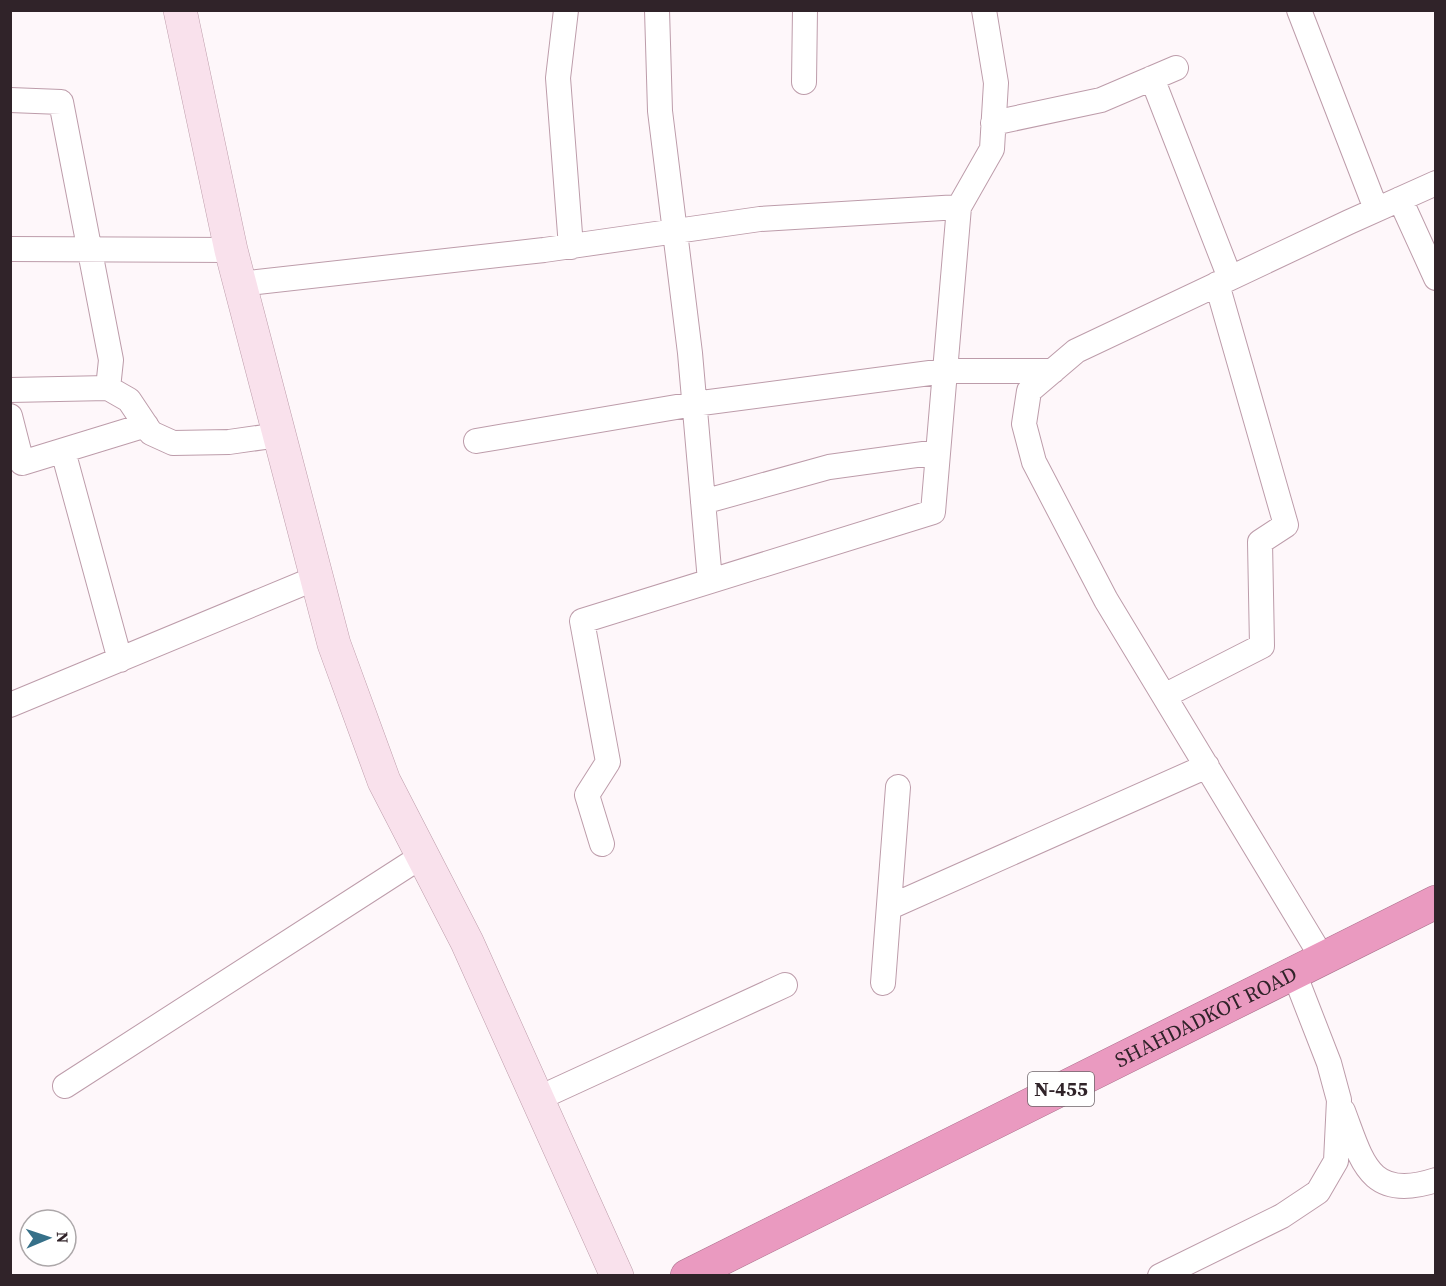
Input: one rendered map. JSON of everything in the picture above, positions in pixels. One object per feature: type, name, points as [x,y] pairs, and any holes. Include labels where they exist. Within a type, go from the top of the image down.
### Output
[{"type":"highway","name":"SHAHDADKOT ROAD","points":[[687,1275],[723,1267],[1436,902]]},
{"type":"street","points":[[180,10],[239,284],[334,644],[384,782],[467,942],[617,1275]]},
{"type":"street","points":[[566,10],[558,78],[571,246]]},
{"type":"street","points":[[657,10],[660,111],[694,404],[710,581]]},
{"type":"street","points":[[804,82],[805,10]]},
{"type":"street","points":[[602,844],[586,795],[608,762],[582,621],[933,512],[959,207],[992,149],[996,83],[984,10]]},
{"type":"street","points":[[1299,10],[1376,209]]},
{"type":"street","points":[[993,123],[1101,100],[1176,68]]},
{"type":"street","points":[[1152,78],[1224,281],[1286,525],[1260,542],[1262,646],[1164,696]]},
{"type":"street","points":[[10,100],[62,102],[111,360],[108,388]]},
{"type":"street","points":[[1323,959],[1106,600],[1034,462],[1024,424],[1029,391],[1076,351],[1376,209],[1436,183]]},
{"type":"street","points":[[1400,199],[1436,278]]},
{"type":"street","points":[[239,284],[571,246],[760,219],[959,207]]},
{"type":"street","points":[[10,249],[231,250]]},
{"type":"street","points":[[476,441],[694,404],[945,371],[1053,371]]},
{"type":"street","points":[[10,390],[108,388],[129,400],[151,433],[173,443],[229,442],[279,435]]},
{"type":"street","points":[[10,416],[22,463],[146,425]]},
{"type":"street","points":[[63,451],[120,660]]},
{"type":"street","points":[[703,502],[829,467],[938,452]]},
{"type":"street","points":[[10,705],[316,578]]},
{"type":"street","points":[[890,906],[1206,766]]},
{"type":"street","points":[[883,983],[898,787]]},
{"type":"street","points":[[65,1086],[422,856]]},
{"type":"street","points":[[1294,973],[1329,1064],[1339,1100],[1364,1167],[1376,1178],[1409,1186],[1436,1180]]},
{"type":"street","points":[[537,1099],[785,985]]},
{"type":"street","points":[[1160,1275],[1282,1215],[1318,1192],[1335,1161],[1339,1100]]}]
